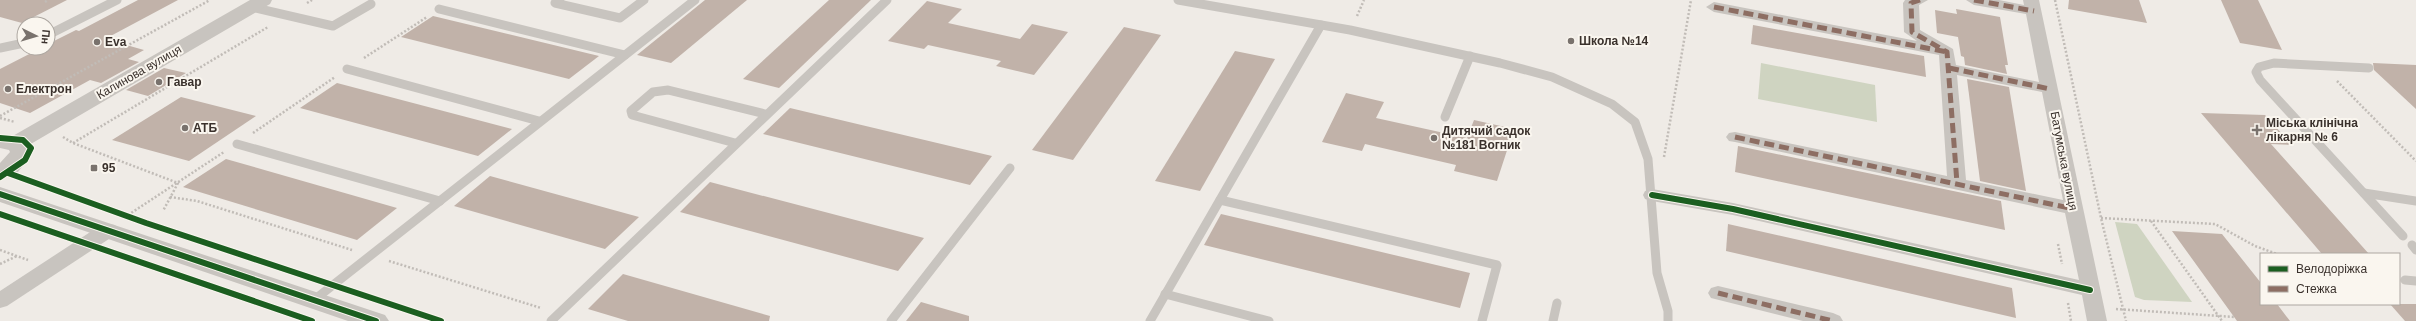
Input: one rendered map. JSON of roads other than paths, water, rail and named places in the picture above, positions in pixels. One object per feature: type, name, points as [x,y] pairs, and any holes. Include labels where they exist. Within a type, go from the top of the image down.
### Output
[{"type":"street","points":[[1920,0],[1911,3],[1912,32],[1948,60],[1957,183]]},
{"type":"street","points":[[1974,0],[2032,6]]},
{"type":"street","name":"Калинова вулиця","points":[[8,144],[257,4]]},
{"type":"street","name":"Батумська вулиця","points":[[2032,6],[2094,305]]},
{"type":"street","points":[[1714,8],[1948,60],[2050,89]]},
{"type":"street","points":[[1735,137],[2074,209]]},
{"type":"street","points":[[0,173],[10,167],[21,154],[20,148],[8,144]]},
{"type":"street","points":[[0,194],[114,221],[314,300],[376,321]]},
{"type":"street","points":[[1652,195],[1733,209],[2065,284],[2094,305]]},
{"type":"street","points":[[0,301],[114,221]]},
{"type":"street","points":[[1718,293],[1833,321]]},
{"type":"lane","points":[[101,0],[114,1]]},
{"type":"lane","points":[[560,0],[555,3],[620,18],[644,0]]},
{"type":"lane","points":[[314,300],[440,201],[538,121],[695,0]]},
{"type":"lane","points":[[551,321],[765,114],[887,0]]},
{"type":"lane","points":[[1178,0],[1321,25],[1470,56],[1552,77],[1612,104],[1635,122],[1648,159],[1657,273],[1668,311],[1668,321]]},
{"type":"lane","points":[[56,31],[114,1]]},
{"type":"lane","points":[[257,4],[286,16],[334,26],[371,4]]},
{"type":"lane","points":[[439,8],[625,55]]},
{"type":"lane","points":[[1150,321],[1321,25]]},
{"type":"lane","points":[[0,48],[16,45]]},
{"type":"lane","points":[[1445,117],[1470,56]]},
{"type":"lane","points":[[2369,68],[2265,64],[2259,67],[2256,72],[2260,80],[2403,236]]},
{"type":"lane","points":[[348,69],[538,121]]},
{"type":"lane","points":[[735,143],[632,115],[631,111],[652,92],[661,90],[765,114]]},
{"type":"lane","points":[[238,144],[440,201]]},
{"type":"lane","points":[[891,321],[1010,168]]},
{"type":"lane","points":[[2364,193],[2416,200]]},
{"type":"lane","points":[[1220,200],[1497,265],[1482,321]]},
{"type":"lane","points":[[2405,280],[2416,281]]},
{"type":"lane","points":[[1165,294],[1269,321]]},
{"type":"lane","points":[[1552,321],[1557,303]]},
{"type":"place","name":"Школа №14","points":[[1571,41]]},
{"type":"place","name":"Eva","points":[[97,42]]},
{"type":"place","name":"Гавар","points":[[159,82]]},
{"type":"place","name":"Електрон","points":[[8,89]]},
{"type":"place","name":"АТБ","points":[[185,128]]},
{"type":"place","name":"Міська клінічна лікарня № 6","points":[[2257,130]]},
{"type":"place","name":"Дитячий садок №181 Вогник","points":[[1434,138]]},
{"type":"place","name":"95","points":[[94,168]]}]
